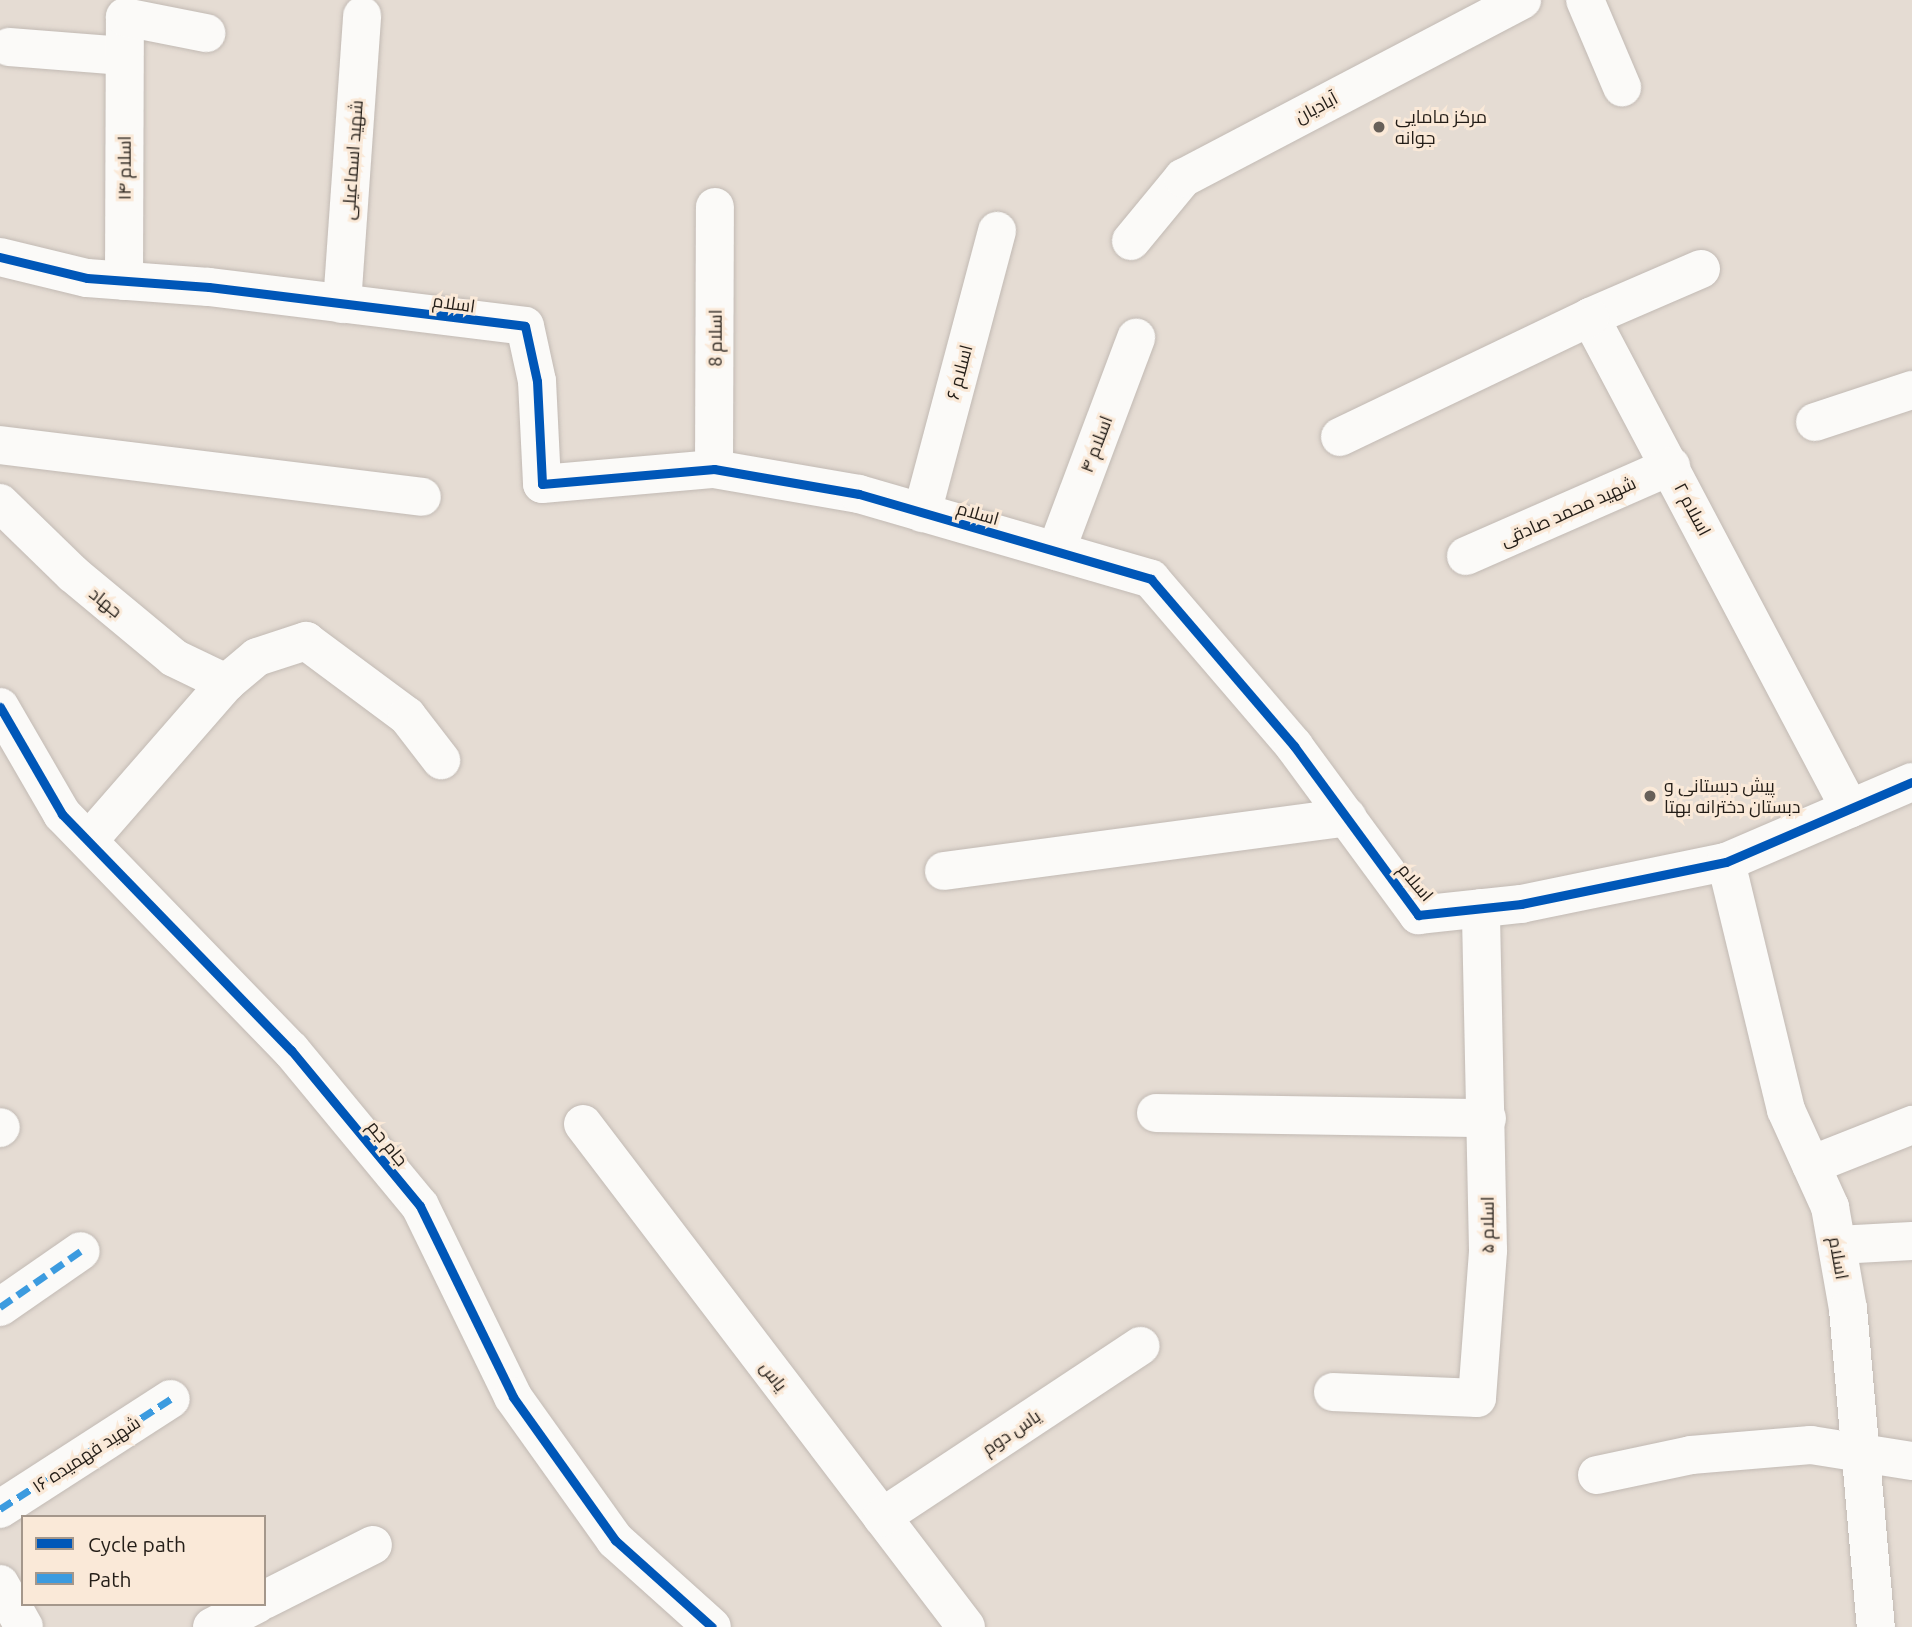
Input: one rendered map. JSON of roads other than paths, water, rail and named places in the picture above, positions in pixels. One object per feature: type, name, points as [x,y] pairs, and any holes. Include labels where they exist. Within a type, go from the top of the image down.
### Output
[{"type":"street","name":"آبادیان","points":[[1131,241],[1183,178],[1522,0]]},
{"type":"street","points":[[1585,0],[1622,88]]},
{"type":"street","name":"شهید اسماعیلی","points":[[342,304],[362,16]]},
{"type":"street","name":"اسلام ۱۴","points":[[124,281],[125,17],[206,33]]},
{"type":"street","points":[[9,47],[124,56]]},
{"type":"street","name":"اسلام 8","points":[[714,469],[715,207]]},
{"type":"street","name":"اسلام ۶","points":[[922,513],[997,231]]},
{"type":"street","name":"اسلام","points":[[0,257],[124,281],[525,326],[537,381],[542,484],[714,469],[859,494],[1152,579],[1347,817],[1418,915],[1481,908],[1726,862],[1912,782]]},
{"type":"street","points":[[1340,437],[1590,317],[1701,269]]},
{"type":"street","name":"اسلام ۲","points":[[1590,317],[1850,809]]},
{"type":"street","name":"اسلام ۴","points":[[1056,551],[1136,338]]},
{"type":"street","points":[[1815,422],[1912,390]]},
{"type":"street","points":[[0,445],[422,497]]},
{"type":"street","name":"شهید محمد صادقی","points":[[1466,556],[1671,466]]},
{"type":"street","name":"جهاد","points":[[0,503],[73,574],[174,658],[226,683]]},
{"type":"street","points":[[89,840],[226,683],[257,656],[306,641],[407,716],[441,760]]},
{"type":"street","name":"جام جم","points":[[0,707],[62,814],[291,1050],[420,1206],[513,1397],[615,1541],[712,1627]]},
{"type":"street","points":[[944,871],[1347,817]]},
{"type":"street","name":"اسلام","points":[[1726,862],[1786,1110],[1830,1208],[1863,1454],[1876,1627]]},
{"type":"street","name":"اسلام ۵","points":[[1333,1392],[1477,1398],[1488,1250],[1481,908]]},
{"type":"street","points":[[1156,1113],[1487,1118]]},
{"type":"street","name":"یاس","points":[[583,1124],[966,1627]]},
{"type":"street","points":[[1811,1165],[1912,1125]]},
{"type":"street","points":[[1837,1245],[1912,1241]]},
{"type":"street","points":[[0,1307],[81,1251]]},
{"type":"street","name":"یاس دوم","points":[[882,1517],[1140,1346]]},
{"type":"street","name":"شهید فهمیده ۱۶","points":[[0,1509],[171,1399]]},
{"type":"street","points":[[1597,1475],[1691,1455],[1811,1445],[1912,1461]]},
{"type":"street","points":[[266,1599],[373,1545]]},
{"type":"street","points":[[0,1584],[24,1627]]},
{"type":"street","points":[[212,1627],[253,1606]]},
{"type":"place","name":"مرکز مامایی جوانه","points":[[1379,127]]},
{"type":"place","name":"پیش دبستانی و دبستان دخترانه بهتا","points":[[1650,796]]}]
